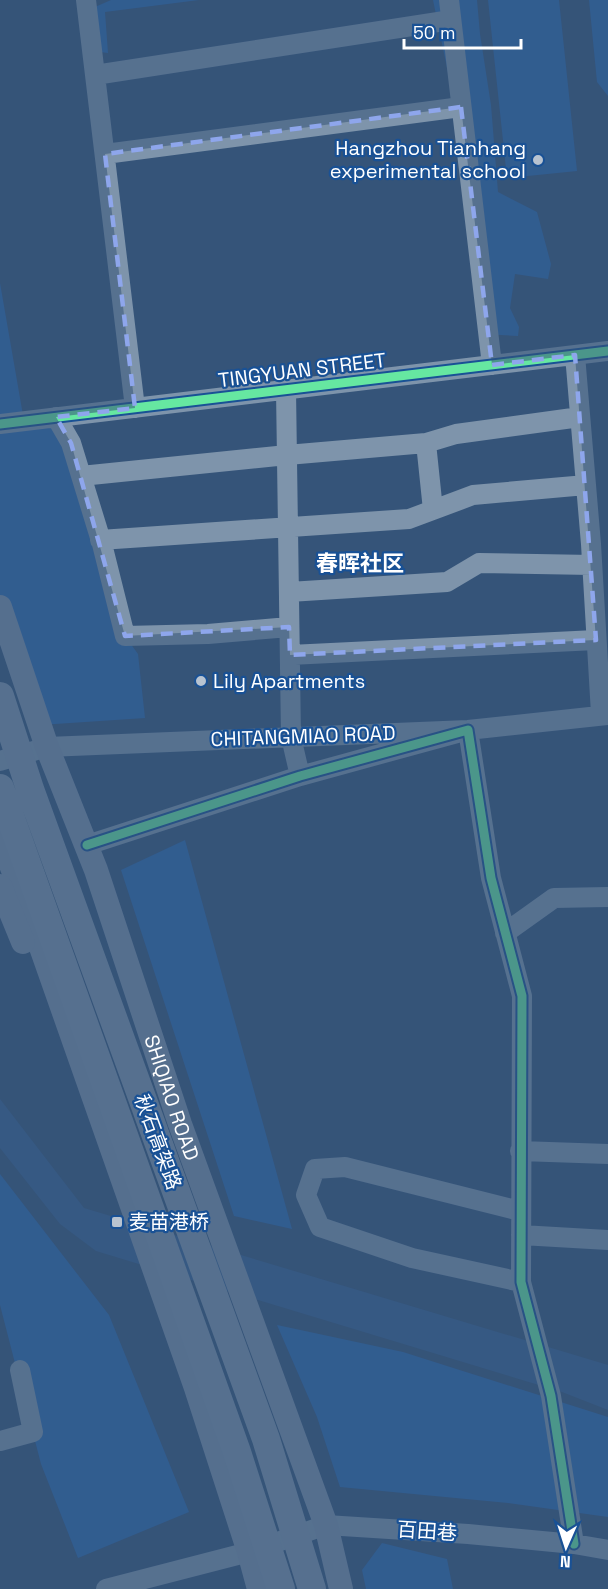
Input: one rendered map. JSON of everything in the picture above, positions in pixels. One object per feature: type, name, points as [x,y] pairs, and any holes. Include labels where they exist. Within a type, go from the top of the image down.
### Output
[{"type":"highway","name":"秋石高架路","points":[[0,696],[30,789],[266,1439],[312,1589]]},
{"type":"highway","name":"秋石高架路","points":[[0,788],[233,1441],[281,1589]]},
{"type":"main road","name":"SHIQIAO ROAD","points":[[0,607],[47,747],[96,870],[180,1124],[326,1525],[342,1589]]},
{"type":"main road","points":[[0,836],[7,889],[150,1272],[178,1336],[259,1589]]},
{"type":"main road","points":[[7,889],[87,845]]},
{"type":"main road","points":[[7,889],[96,870]]},
{"type":"street","points":[[86,0],[135,408]]},
{"type":"street","points":[[449,0],[492,365]]},
{"type":"street","points":[[95,75],[451,20]]},
{"type":"street","points":[[105,154],[461,106]]},
{"type":"street","name":"TINGYUAN STREET","points":[[0,424],[608,351]]},
{"type":"street","points":[[575,355],[586,484],[599,544],[592,565],[596,640],[604,714]]},
{"type":"street","points":[[286,390],[291,737],[300,776]]},
{"type":"street","points":[[56,417],[71,443],[125,636],[208,634],[289,627]]},
{"type":"street","points":[[81,476],[426,443],[456,434],[580,417]]},
{"type":"street","points":[[426,443],[433,510]]},
{"type":"street","points":[[100,540],[408,519],[473,495],[586,484]]},
{"type":"street","points":[[289,592],[447,582],[479,563],[592,565]]},
{"type":"street","points":[[290,655],[596,640]]},
{"type":"street","name":"CHITANGMIAO ROAD","points":[[0,761],[47,747],[468,730],[604,714]]},
{"type":"street","points":[[87,845],[300,776],[468,730],[490,878],[522,996],[521,1282],[551,1396],[574,1544]]},
{"type":"street","points":[[505,933],[554,898],[608,897]]},
{"type":"street","points":[[520,1151],[608,1154]]},
{"type":"street","points":[[520,1211],[345,1167],[315,1168],[306,1195],[320,1227],[412,1258],[521,1282]]},
{"type":"street","points":[[520,1235],[608,1240]]},
{"type":"street","points":[[0,1441],[33,1432],[20,1370]]},
{"type":"street","name":"百田巷","points":[[106,1589],[249,1552],[326,1525],[468,1534],[574,1544],[608,1550]]},
{"type":"highlighted area","points":[[461,107],[492,365],[575,355],[596,640],[290,655],[289,627],[125,636],[71,443],[56,417],[135,408],[105,154]]},
{"type":"shaded area","points":[[111,0],[199,0],[105,12],[108,53],[100,52],[95,7]]},
{"type":"shaded area","points":[[433,0],[477,0],[491,105],[498,192],[537,212],[551,264],[548,279],[515,274],[510,308],[519,327],[518,336],[482,334],[453,97]]},
{"type":"shaded area","points":[[488,0],[559,0],[577,171],[507,178]]},
{"type":"shaded area","points":[[589,0],[608,0],[608,96],[597,82]]},
{"type":"shaded area","points":[[0,283],[24,421],[56,417],[125,636],[138,654],[145,718],[40,725],[0,608]]},
{"type":"shaded area","points":[[185,840],[292,1229],[234,1216],[121,870]]},
{"type":"shaded area","points":[[0,1099],[84,1208],[608,1365],[608,1410],[562,1392],[96,1251],[60,1224],[0,1148]]},
{"type":"shaded area","points":[[0,1174],[109,1315],[189,1512],[78,1558],[41,1464],[0,1305]]},
{"type":"shaded area","points":[[277,1325],[403,1352],[608,1417],[608,1517],[508,1503],[340,1487],[317,1417]]},
{"type":"shaded area","points":[[382,1543],[447,1559],[453,1589],[366,1589],[362,1570]]},
{"type":"cycle path","points":[[0,424],[608,351]]},
{"type":"cycle path","points":[[87,845],[300,776],[468,730],[491,878],[522,996],[521,1282],[551,1396],[574,1544]]},
{"type":"place","name":"Hangzhou Tianhang experimental school","points":[[538,160]]},
{"type":"place","name":"Lily Apartments","points":[[201,681]]},
{"type":"place","name":"麦苗港桥","points":[[117,1222]]},
{"type":"district","name":"春晖社区","points":[[360,563]]}]
